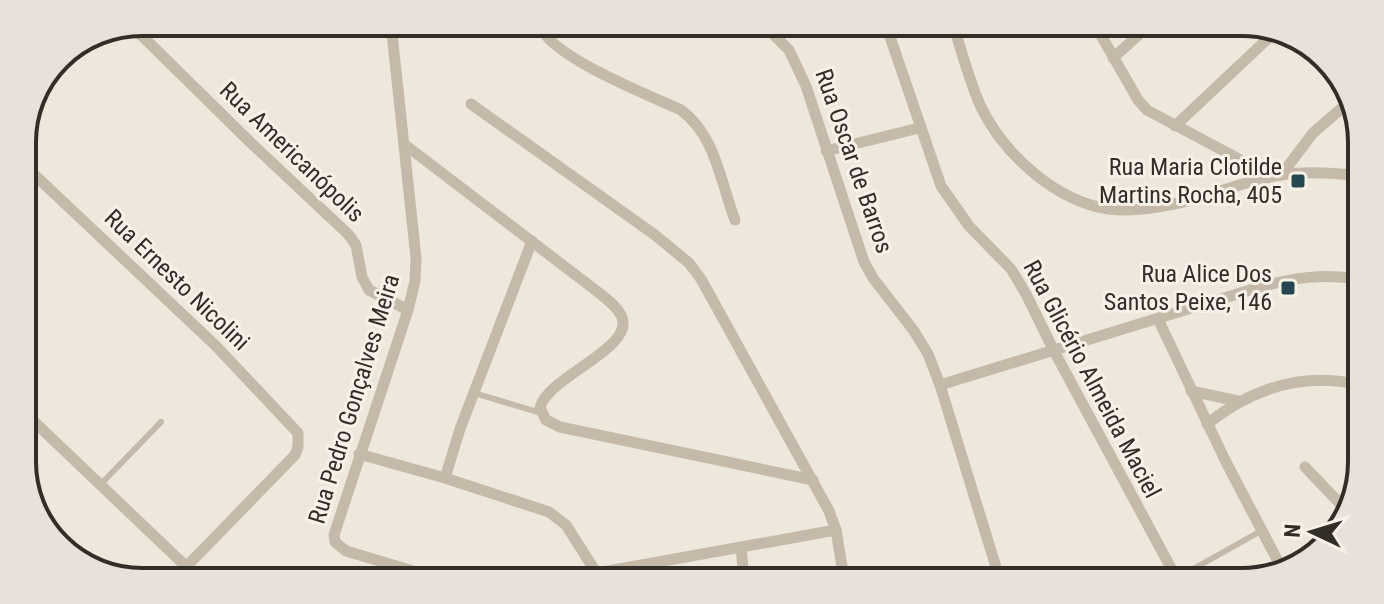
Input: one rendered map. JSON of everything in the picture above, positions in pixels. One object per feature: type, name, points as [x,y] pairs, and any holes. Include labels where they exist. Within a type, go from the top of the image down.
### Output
[{"type":"street","name":"Rua Americanópolis","points":[[142,36],[348,234],[356,245],[362,277],[369,290],[408,310]]},
{"type":"street","name":"Rua Pedro Gonçalves Meira","points":[[386,568],[346,551],[335,542],[336,524],[415,281],[416,258],[392,36]]},
{"type":"street","points":[[545,36],[572,57],[681,110],[695,120],[711,147],[735,220]]},
{"type":"street","name":"Rua Oscar de Barros","points":[[775,36],[789,50],[797,66],[864,262],[928,354],[996,568]]},
{"type":"street","name":"Rua Glicério Almeida Maciel","points":[[890,36],[941,186],[969,226],[1011,269],[1169,568]]},
{"type":"street","points":[[956,36],[969,77],[992,127],[1051,186],[1106,209],[1128,210],[1176,204],[1282,174],[1348,175]]},
{"type":"street","points":[[1101,36],[1147,110],[1239,159],[1259,179]]},
{"type":"street","points":[[1113,58],[1137,36]]},
{"type":"street","points":[[1175,126],[1267,39]]},
{"type":"street","points":[[471,104],[608,200],[689,263],[711,295],[813,480],[836,530],[842,568]]},
{"type":"street","points":[[1282,174],[1313,133],[1342,108]]},
{"type":"street","points":[[826,151],[919,128]]},
{"type":"street","points":[[404,144],[612,304],[623,320],[613,345],[547,393],[542,401],[541,413],[546,420],[560,427],[813,480]]},
{"type":"street","name":"Rua Ernesto Nicolini","points":[[36,176],[216,346],[298,433],[295,455],[192,568]]},
{"type":"street","points":[[445,478],[532,241]]},
{"type":"street","points":[[940,385],[1285,280],[1323,276],[1348,278]]},
{"type":"street","points":[[1158,319],[1207,424],[1278,561]]},
{"type":"street","points":[[1207,424],[1238,401],[1305,381],[1322,379],[1348,383]]},
{"type":"street","points":[[1191,391],[1238,401]]},
{"type":"street","points":[[36,424],[188,568]]},
{"type":"street","points":[[359,454],[549,512],[566,525],[594,568]]},
{"type":"street","points":[[1305,467],[1340,503]]},
{"type":"street","points":[[634,568],[836,530]]},
{"type":"street","points":[[741,547],[743,568]]},
{"type":"lane","points":[[474,393],[541,413]]},
{"type":"lane","points":[[99,486],[161,422]]},
{"type":"lane","points":[[1196,568],[1261,531]]},
{"type":"place","name":"Rua Maria Clotilde Martins Rocha, 405","points":[[1298,181]]},
{"type":"place","name":"Rua Alice Dos Santos Peixe, 146","points":[[1288,288]]}]
